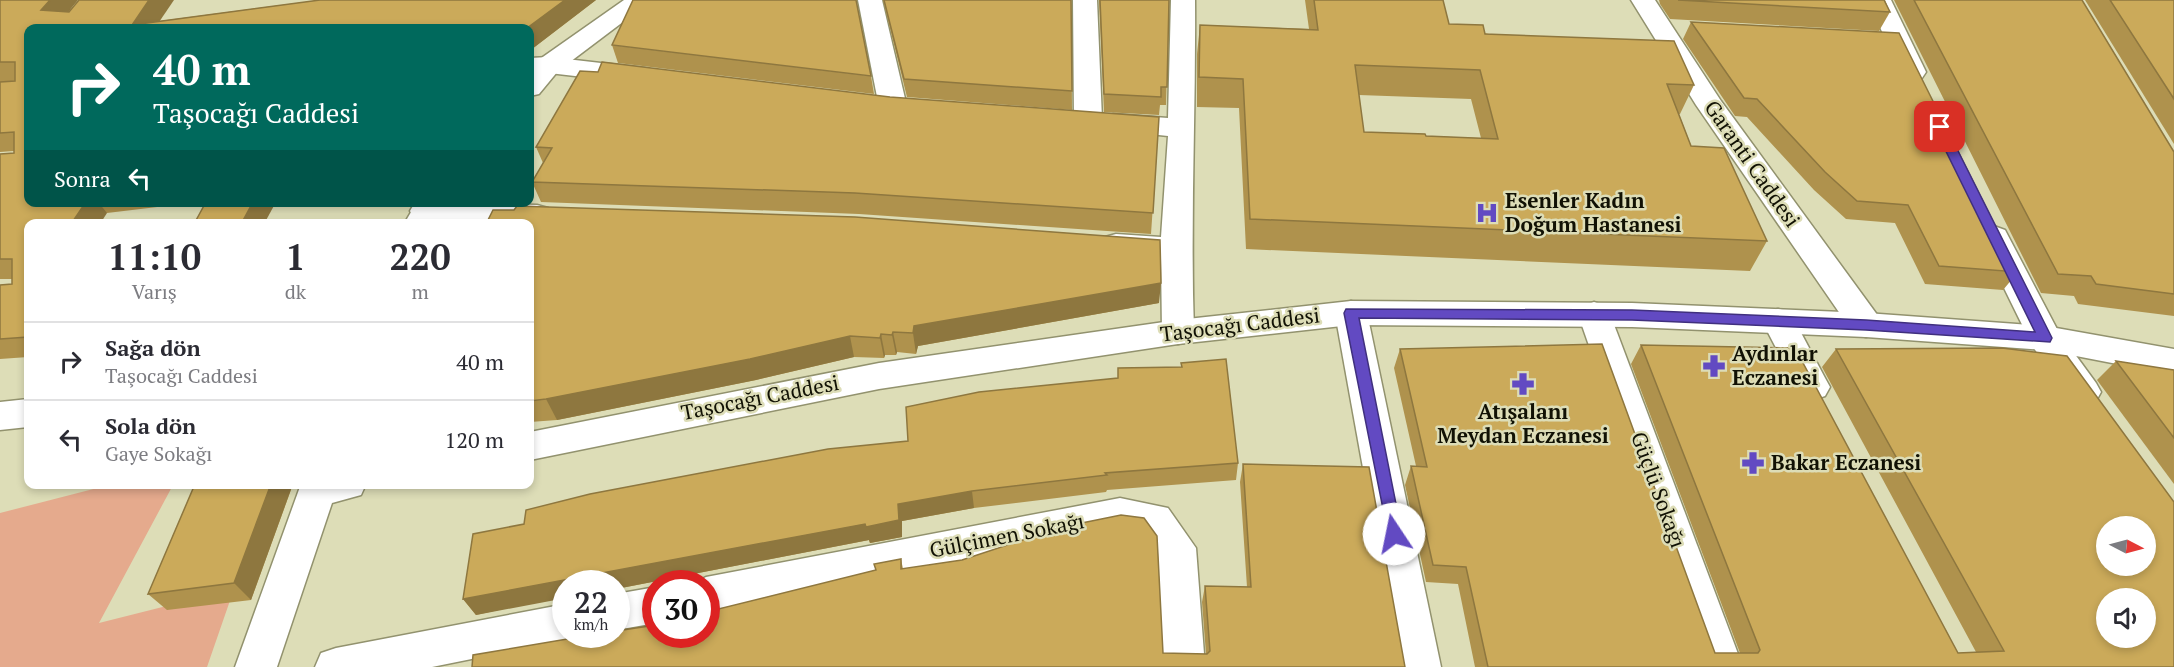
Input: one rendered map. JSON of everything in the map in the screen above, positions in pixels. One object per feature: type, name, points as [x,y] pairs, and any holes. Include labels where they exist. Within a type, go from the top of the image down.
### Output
[{"type":"street","points":[[539,65],[640,0]]},
{"type":"street","points":[[870,0],[892,107]]},
{"type":"street","points":[[1084,0],[1076,120],[1182,128]]},
{"type":"street","points":[[1178,332],[1176,249],[1182,128],[1182,0]]},
{"type":"street","name":"Garanti Caddesi","points":[[1643,0],[1710,105],[1866,325]]},
{"type":"street","points":[[1879,0],[1886,42],[1924,95]]},
{"type":"street","points":[[1660,28],[1696,30]]},
{"type":"street","points":[[539,65],[668,79]]},
{"type":"street","points":[[1982,211],[2045,338],[2099,413]]},
{"type":"street","points":[[425,212],[566,216]]},
{"type":"street","points":[[1094,243],[1176,249]]},
{"type":"street","points":[[1351,313],[1420,667]]},
{"type":"street","name":"Taşocağı Caddesi","points":[[534,445],[879,376],[1178,332],[1351,313],[1594,314],[1866,325],[2045,338],[2174,362]]},
{"type":"street","name":"Güçlü Sokağı","points":[[1594,314],[1722,667]]},
{"type":"street","points":[[1778,321],[1828,415]]},
{"type":"street","points":[[0,416],[24,413]]},
{"type":"street","points":[[256,667],[328,489]]},
{"type":"street","name":"Gülçimen Sokağı","points":[[720,592],[1120,514],[1155,519],[1177,548],[1184,667]]},
{"type":"street","points":[[336,667],[552,625]]},
{"type":"shaded area","points":[[93,489],[171,489],[99,623],[234,589],[207,667],[0,667],[0,513]]},
{"type":"building","points":[[0,0],[50,0],[41,10],[69,12],[79,0],[149,0],[133,24],[24,24],[24,207],[83,207],[74,219],[24,219],[24,337],[0,339],[0,285],[12,284],[12,259],[0,259],[0,154],[14,153],[14,132],[0,133],[0,82],[15,81],[15,62],[0,62]]},
{"type":"building","points":[[320,0],[565,0],[532,24],[140,24]]},
{"type":"building","points":[[633,0],[856,0],[871,76],[612,45]]},
{"type":"building","points":[[884,0],[1071,0],[1072,91],[904,79]]},
{"type":"building","points":[[1100,0],[1169,0],[1167,87],[1161,87],[1161,97],[1104,94]]},
{"type":"building","points":[[1314,0],[1443,0],[1449,24],[1483,25],[1485,34],[1674,41],[1694,85],[1667,84],[1691,146],[1724,148],[1767,241],[1250,219],[1243,79],[1199,77],[1200,25],[1318,30]],"holes":[[[1355,65],[1480,70],[1498,139],[1364,132]]]},
{"type":"building","points":[[1678,0],[1884,0],[1890,12]]},
{"type":"building","points":[[1914,0],[2082,0],[2174,152],[2174,294],[2096,284],[2091,276],[2058,274]]},
{"type":"building","points":[[2110,0],[2174,0],[2174,99]]},
{"type":"building","points":[[1691,22],[1899,33],[2018,272],[1939,266],[1908,205],[1857,201],[1825,172],[1757,99],[1744,98]]},
{"type":"building","points":[[602,62],[890,97],[1159,117],[1153,213],[855,193],[534,182],[552,148],[536,147],[580,71],[598,72]]},
{"type":"building","points":[[203,207],[250,207],[244,219],[197,219]]},
{"type":"building","points":[[516,207],[534,207],[855,217],[1160,240],[1161,283],[914,326],[913,333],[893,332],[892,335],[881,334],[880,338],[850,336],[750,359],[534,400],[534,219],[488,219],[493,210],[514,210]]},
{"type":"building","points":[[1602,344],[1715,653],[1758,653],[1760,650],[1641,345],[1795,348],[1958,653],[2004,651],[1836,349],[2002,348],[2067,356],[2174,502],[2174,667],[1488,667],[1466,567],[1433,565],[1411,466],[1427,467],[1400,349]]},
{"type":"building","points":[[1226,359],[1238,463],[1105,473],[1107,475],[972,491],[898,504],[899,520],[866,527],[865,524],[618,570],[552,570],[552,582],[463,599],[473,534],[524,524],[526,510],[590,494],[828,449],[908,441],[906,407],[979,392],[1118,378],[1118,368],[1182,367],[1181,363]]},
{"type":"building","points":[[2116,361],[2174,370],[2174,438]]},
{"type":"building","points":[[1243,464],[1369,467],[1405,667],[472,667],[473,655],[552,642],[552,648],[630,648],[630,629],[642,627],[642,648],[720,648],[720,609],[876,570],[874,564],[901,559],[901,569],[962,560],[1062,527],[1121,515],[1144,518],[1157,536],[1163,653],[1207,654],[1210,651],[1205,586],[1251,587]]},
{"type":"building","points":[[193,489],[269,489],[234,583],[148,594]]},
{"type":"place","name":"Esenler Kadın Doğum Hastanesi","points":[[1487,213]]},
{"type":"place","name":"Aydınlar Eczanesi","points":[[1714,366]]},
{"type":"place","name":"Atışalanı Meydan Eczanesi","points":[[1523,384]]},
{"type":"place","name":"Bakar Eczanesi","points":[[1753,463]]},
{"type":"route","points":[[1394,534],[1351,313],[1632,315],[1866,325],[2045,338],[1940,127]]}]
